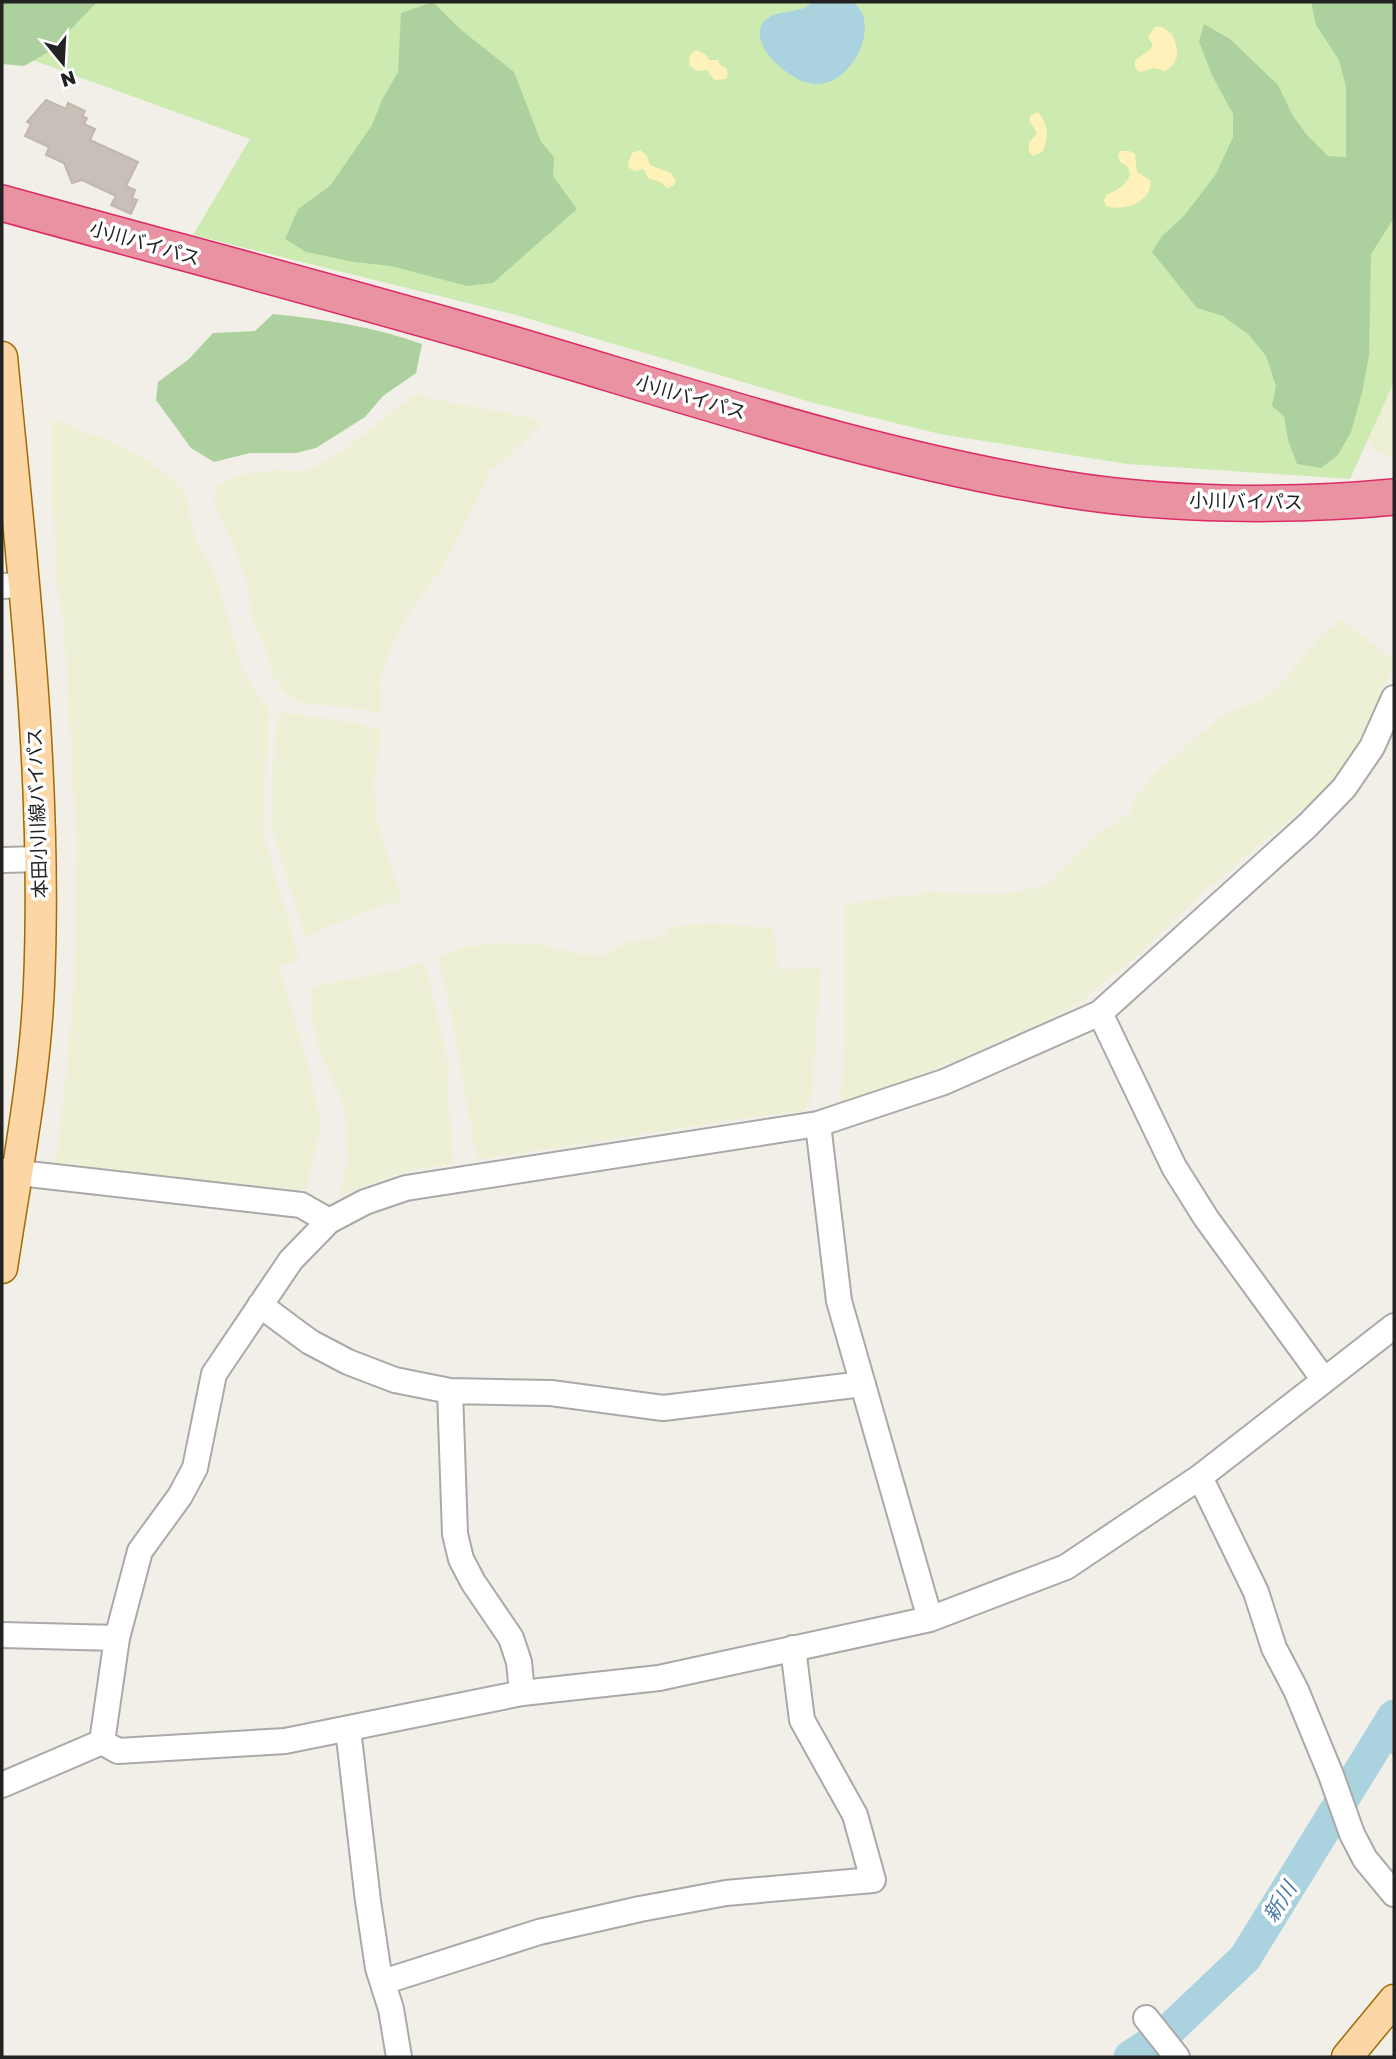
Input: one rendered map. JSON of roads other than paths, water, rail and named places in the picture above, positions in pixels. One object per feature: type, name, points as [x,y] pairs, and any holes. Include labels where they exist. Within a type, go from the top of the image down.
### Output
[{"type":"highway","name":"小川バイパス","points":[[2,203],[514,345],[856,446],[956,469],[1066,489],[1149,499],[1255,502],[1394,497]]},
{"type":"main road","name":"本田小川線バイパス","points":[[2,357],[13,586],[34,712],[41,859],[39,986],[30,1092],[9,1172],[2,1268]]},
{"type":"main road","points":[[1347,2057],[1394,2000]]},
{"type":"street","points":[[102,1742],[117,1638],[140,1551],[180,1496],[195,1468],[214,1374],[291,1260],[330,1221],[365,1202],[406,1188],[818,1124],[944,1082],[1100,1013],[1308,825],[1344,788],[1372,747],[1394,698]]},
{"type":"street","points":[[2,860],[41,859]]},
{"type":"street","points":[[1100,1013],[1181,1178],[1206,1219],[1324,1380]]},
{"type":"street","points":[[818,1124],[839,1301],[930,1619]]},
{"type":"street","points":[[9,1172],[301,1205],[330,1221]]},
{"type":"street","points":[[260,1305],[310,1342],[348,1362],[395,1380],[450,1391],[551,1393],[663,1408],[863,1384]]},
{"type":"street","points":[[102,1742],[118,1751],[285,1741],[522,1693],[659,1678],[930,1619],[1066,1567],[1200,1477],[1394,1326]]},
{"type":"street","points":[[450,1391],[455,1534],[461,1559],[473,1582],[511,1638],[519,1662],[522,1693]]},
{"type":"street","points":[[1200,1477],[1256,1592],[1274,1648],[1296,1690],[1352,1834],[1365,1859],[1394,1894]]},
{"type":"street","points":[[2,1635],[117,1638]]},
{"type":"street","points":[[383,1982],[539,1932],[640,1909],[726,1893],[873,1880],[855,1815],[802,1720],[793,1648]]},
{"type":"street","points":[[348,1729],[368,1901],[399,2057]]},
{"type":"street","points":[[2,1785],[102,1742]]},
{"type":"street","points":[[1146,2018],[1177,2057]]},
{"type":"water","points":[[812,2],[853,2],[862,13],[865,26],[864,38],[854,61],[846,71],[826,83],[807,83],[789,74],[769,56],[761,42],[761,26],[771,16],[806,7]]},
{"type":"waterway","name":"新川","points":[[1130,2057],[1165,2034],[1245,1958],[1394,1716]]},
{"type":"waterway","points":[[1375,1747],[1394,1752]]}]
